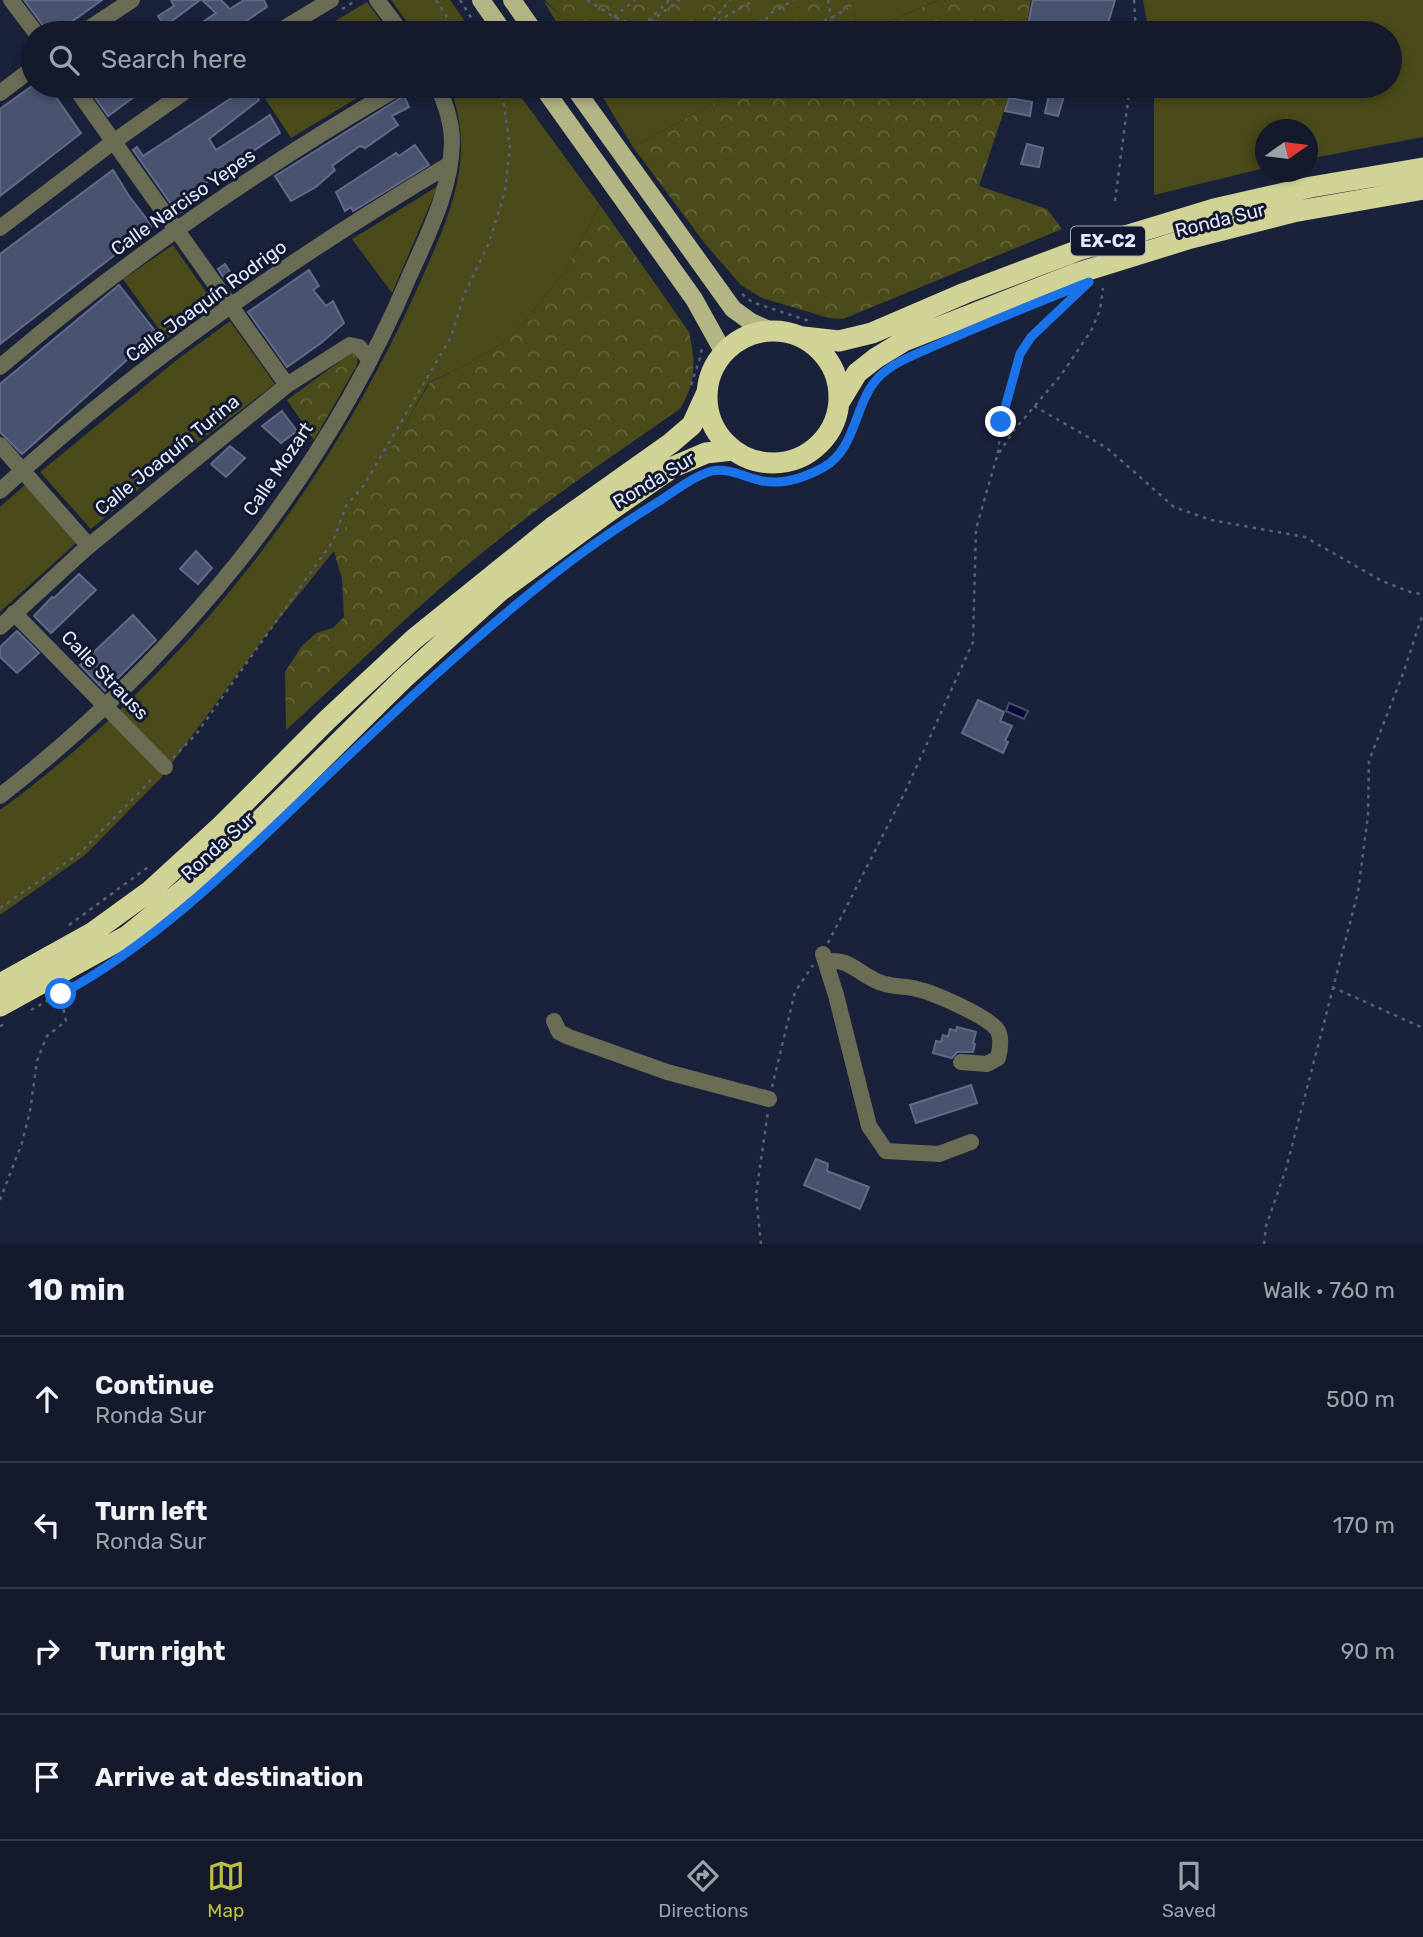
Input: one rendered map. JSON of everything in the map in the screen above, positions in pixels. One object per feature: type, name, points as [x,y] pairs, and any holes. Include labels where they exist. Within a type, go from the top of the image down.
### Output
[{"type":"highway","name":"Ronda Sur","points":[[807,329],[839,341],[872,333],[965,293],[1066,255],[1214,209],[1311,187],[1423,168]]},
{"type":"highway","name":"Ronda Sur","points":[[840,401],[857,373],[904,341],[1075,274],[1191,238],[1293,212],[1423,189]]},
{"type":"highway","name":"EX-C2","points":[[724,353],[737,341],[753,334],[807,329]]},
{"type":"highway","points":[[807,329],[831,364],[838,382],[840,401]]},
{"type":"highway","points":[[724,353],[698,393],[721,438],[733,450]]},
{"type":"highway","name":"Ronda Sur","points":[[0,984],[92,933],[150,891],[414,639],[554,526],[671,443],[692,425],[698,393]]},
{"type":"highway","name":"EX-C2","points":[[733,450],[751,460],[771,464],[791,462],[810,453],[825,439],[835,421],[840,401]]},
{"type":"highway","name":"Ronda Sur","points":[[8,1012],[127,936],[221,859],[403,679],[500,591],[673,467],[706,453],[733,450]]},
{"type":"main road","points":[[481,0],[496,21]]},
{"type":"main road","points":[[512,0],[527,21]]},
{"type":"main road","points":[[551,98],[694,299],[724,353]]},
{"type":"main road","points":[[582,98],[733,309],[751,322],[771,331]]},
{"type":"street","points":[[11,0],[27,21]]},
{"type":"street","points":[[100,21],[131,0]]},
{"type":"street","points":[[296,21],[331,0]]},
{"type":"street","points":[[377,0],[393,21]]},
{"type":"street","points":[[0,93],[21,77]]},
{"type":"street","points":[[82,98],[288,385]]},
{"type":"street","points":[[0,228],[176,98]]},
{"type":"street","name":"Calle Narciso Yepes","points":[[0,368],[177,230],[300,147],[381,98]]},
{"type":"street","name":"Calle Mozart","points":[[0,796],[40,765],[175,637],[251,546],[313,458],[370,360],[399,303],[439,209],[450,164],[452,140],[448,111],[443,98]]},
{"type":"street","name":"Calle Joaquín Rodrigo","points":[[0,491],[141,374],[231,306],[328,239],[450,164]]},
{"type":"street","name":"Calle Joaquín Turina","points":[[0,627],[89,546],[288,385],[350,345],[359,347],[370,360]]},
{"type":"street","points":[[0,445],[89,546]]},
{"type":"street","name":"Calle Strauss","points":[[14,613],[164,767]]},
{"type":"street","points":[[961,1062],[987,1064],[998,1058],[1001,1046],[999,1032],[989,1022],[941,998],[917,989],[885,985],[867,978],[846,962],[825,958],[869,1126],[886,1151],[939,1154],[971,1142]]},
{"type":"street","points":[[554,1021],[559,1032],[667,1072],[769,1099]]},
{"type":"path","points":[[436,0],[449,21]]},
{"type":"path","points":[[460,0],[473,21]]},
{"type":"path","points":[[587,0],[624,21]]},
{"type":"path","points":[[614,17],[635,0]]},
{"type":"path","points":[[649,21],[669,0]]},
{"type":"path","points":[[652,21],[680,0]]},
{"type":"path","points":[[713,21],[730,0]]},
{"type":"path","points":[[719,21],[754,0]]},
{"type":"path","points":[[765,21],[771,13],[794,0]]},
{"type":"path","points":[[828,0],[831,18]]},
{"type":"path","points":[[1134,0],[1135,21]]},
{"type":"path","points":[[823,21],[848,8]]},
{"type":"path","points":[[0,908],[80,853],[197,733],[333,541],[346,506],[365,485],[451,337],[464,295],[489,243],[505,191],[510,147],[501,98]]},
{"type":"path","points":[[1115,201],[1128,98]]},
{"type":"path","points":[[761,1244],[756,1195],[769,1099],[795,992],[806,973],[825,958],[973,642],[976,529],[997,456],[1001,422],[1020,354],[1031,337],[1089,282],[1077,287]]},
{"type":"path","points":[[997,456],[1091,331],[1100,310],[1102,288]]},
{"type":"path","points":[[742,294],[763,307],[797,315],[807,329]]},
{"type":"path","points":[[698,393],[702,342]]},
{"type":"path","name":"Ronda Sur","points":[[565,566],[675,490],[712,471],[724,471],[764,481],[784,481],[800,478],[828,465],[846,445],[877,379],[888,372]]},
{"type":"path","points":[[1034,406],[1107,448],[1174,507],[1211,520],[1305,537],[1382,581],[1423,594]]},
{"type":"path","points":[[401,707],[554,574]]},
{"type":"path","points":[[1264,1244],[1266,1226],[1286,1169],[1358,892],[1368,815],[1369,761],[1423,613]]},
{"type":"path","name":"Ronda Sur","points":[[69,925],[160,858]]},
{"type":"path","points":[[26,1012],[90,977]]},
{"type":"path","points":[[1332,987],[1423,1027]]},
{"type":"path","points":[[0,1200],[22,1143],[30,1111],[37,1061],[47,1036],[66,1021],[61,994]]},
{"type":"path","points":[[0,1026],[8,1012]]},
{"type":"green space","points":[[391,0],[450,0],[465,21],[406,21]]},
{"type":"green space","points":[[543,0],[569,21],[556,21]]},
{"type":"green space","points":[[545,0],[851,0],[855,21],[569,21]]},
{"type":"green space","points":[[851,0],[939,0],[889,21],[855,21]]},
{"type":"green space","points":[[939,0],[1031,0],[1027,21],[889,21]]},
{"type":"green space","points":[[1143,0],[1423,0],[1423,137],[1318,157],[1318,119],[1255,119],[1255,170],[1154,195],[1154,98],[1402,98],[1402,21],[1147,21]]},
{"type":"green space","points":[[367,2],[381,21],[335,21]]},
{"type":"green space","points":[[265,98],[357,98],[291,138]]},
{"type":"green space","points":[[453,98],[522,98],[600,205],[564,273],[510,339],[460,368],[429,382],[334,551],[267,634],[161,778],[85,855],[0,915],[0,810],[66,758],[129,701],[188,640],[243,576],[293,508],[381,363],[429,262],[456,189],[461,139]]},
{"type":"green space","points":[[603,98],[724,98],[633,147]]},
{"type":"green space","points":[[724,98],[1008,98],[979,186],[1047,209],[1062,229],[843,319],[829,318],[762,298],[741,285],[706,245],[633,147]]},
{"type":"green space","points":[[438,186],[392,293],[352,239]]},
{"type":"green space","points":[[600,205],[689,332],[693,353],[692,381],[680,409],[548,502],[472,561],[286,730],[285,672],[301,647],[316,633],[333,628],[344,617],[342,579],[333,548],[430,382],[510,339],[564,273]]},
{"type":"green space","points":[[173,245],[216,306],[166,339],[123,279]]},
{"type":"green space","points":[[230,321],[275,384],[164,468],[91,529],[40,472],[178,359]]},
{"type":"green space","points":[[351,353],[358,356],[357,365],[314,440],[287,400]]},
{"type":"green space","points":[[26,484],[76,543],[0,612],[0,507]]},
{"type":"shaded area","points":[[1009,703],[1028,711],[1024,719],[1006,711]]},
{"type":"building","points":[[24,0],[102,0],[73,21],[40,21]]},
{"type":"building","points":[[171,0],[200,0],[172,21],[162,21],[158,16],[174,6]]},
{"type":"building","points":[[202,0],[221,0],[230,9],[244,0],[264,0],[267,7],[246,21],[204,21],[216,13]]},
{"type":"building","points":[[1033,0],[1115,0],[1109,21],[1029,21]]},
{"type":"building","points":[[21,94],[21,98],[56,98],[81,133],[0,196],[0,109]]},
{"type":"building","points":[[95,98],[133,98],[108,116]]},
{"type":"building","points":[[232,98],[259,100],[209,139],[216,150],[270,115],[280,133],[176,203],[182,211],[178,214],[133,150],[137,147],[143,156]]},
{"type":"building","points":[[401,98],[405,98],[409,107],[392,116],[398,125],[365,148],[360,146],[332,166],[335,170],[316,187],[291,201],[275,176]]},
{"type":"building","points":[[1009,98],[1032,102],[1030,116],[1005,111]]},
{"type":"building","points":[[1048,98],[1063,98],[1058,116],[1045,113]]},
{"type":"building","points":[[1027,144],[1043,148],[1039,167],[1021,164]]},
{"type":"building","points":[[415,145],[429,165],[353,211],[351,207],[345,211],[336,192],[396,153],[399,156]]},
{"type":"building","points":[[113,170],[152,226],[0,344],[0,254]]},
{"type":"building","points":[[225,264],[237,282],[230,287],[218,269]]},
{"type":"building","points":[[309,270],[319,286],[313,290],[326,306],[333,301],[344,323],[287,367],[248,312]]},
{"type":"building","points":[[119,285],[159,336],[138,352],[140,354],[128,359],[22,454],[0,432],[0,384]]},
{"type":"building","points":[[282,411],[297,431],[281,443],[262,426]]},
{"type":"building","points":[[230,446],[245,458],[226,477],[211,464]]},
{"type":"building","points":[[196,551],[212,568],[198,584],[180,569]]},
{"type":"building","points":[[79,574],[96,590],[51,633],[34,616]]},
{"type":"building","points":[[133,615],[156,640],[105,691],[80,665]]},
{"type":"building","points":[[17,631],[39,653],[17,673],[0,657],[0,647]]},
{"type":"building","points":[[978,700],[1004,712],[1000,721],[1012,726],[1003,753],[962,733]]},
{"type":"building","points":[[957,1027],[976,1032],[973,1052],[957,1052],[952,1058],[933,1053],[936,1041],[941,1042],[943,1035],[948,1037],[950,1029],[956,1031]]},
{"type":"building","points":[[971,1085],[977,1103],[916,1123],[910,1105]]},
{"type":"building","points":[[816,1159],[828,1164],[827,1171],[869,1187],[860,1209],[804,1185]]},
{"type":"route","points":[[61,994],[157,929],[231,866],[446,666],[554,574],[622,525],[675,490],[712,471],[724,471],[764,481],[784,481],[800,478],[828,465],[846,445],[877,379],[905,360],[984,324],[1089,282],[1031,337],[1020,354],[1001,422]]}]
